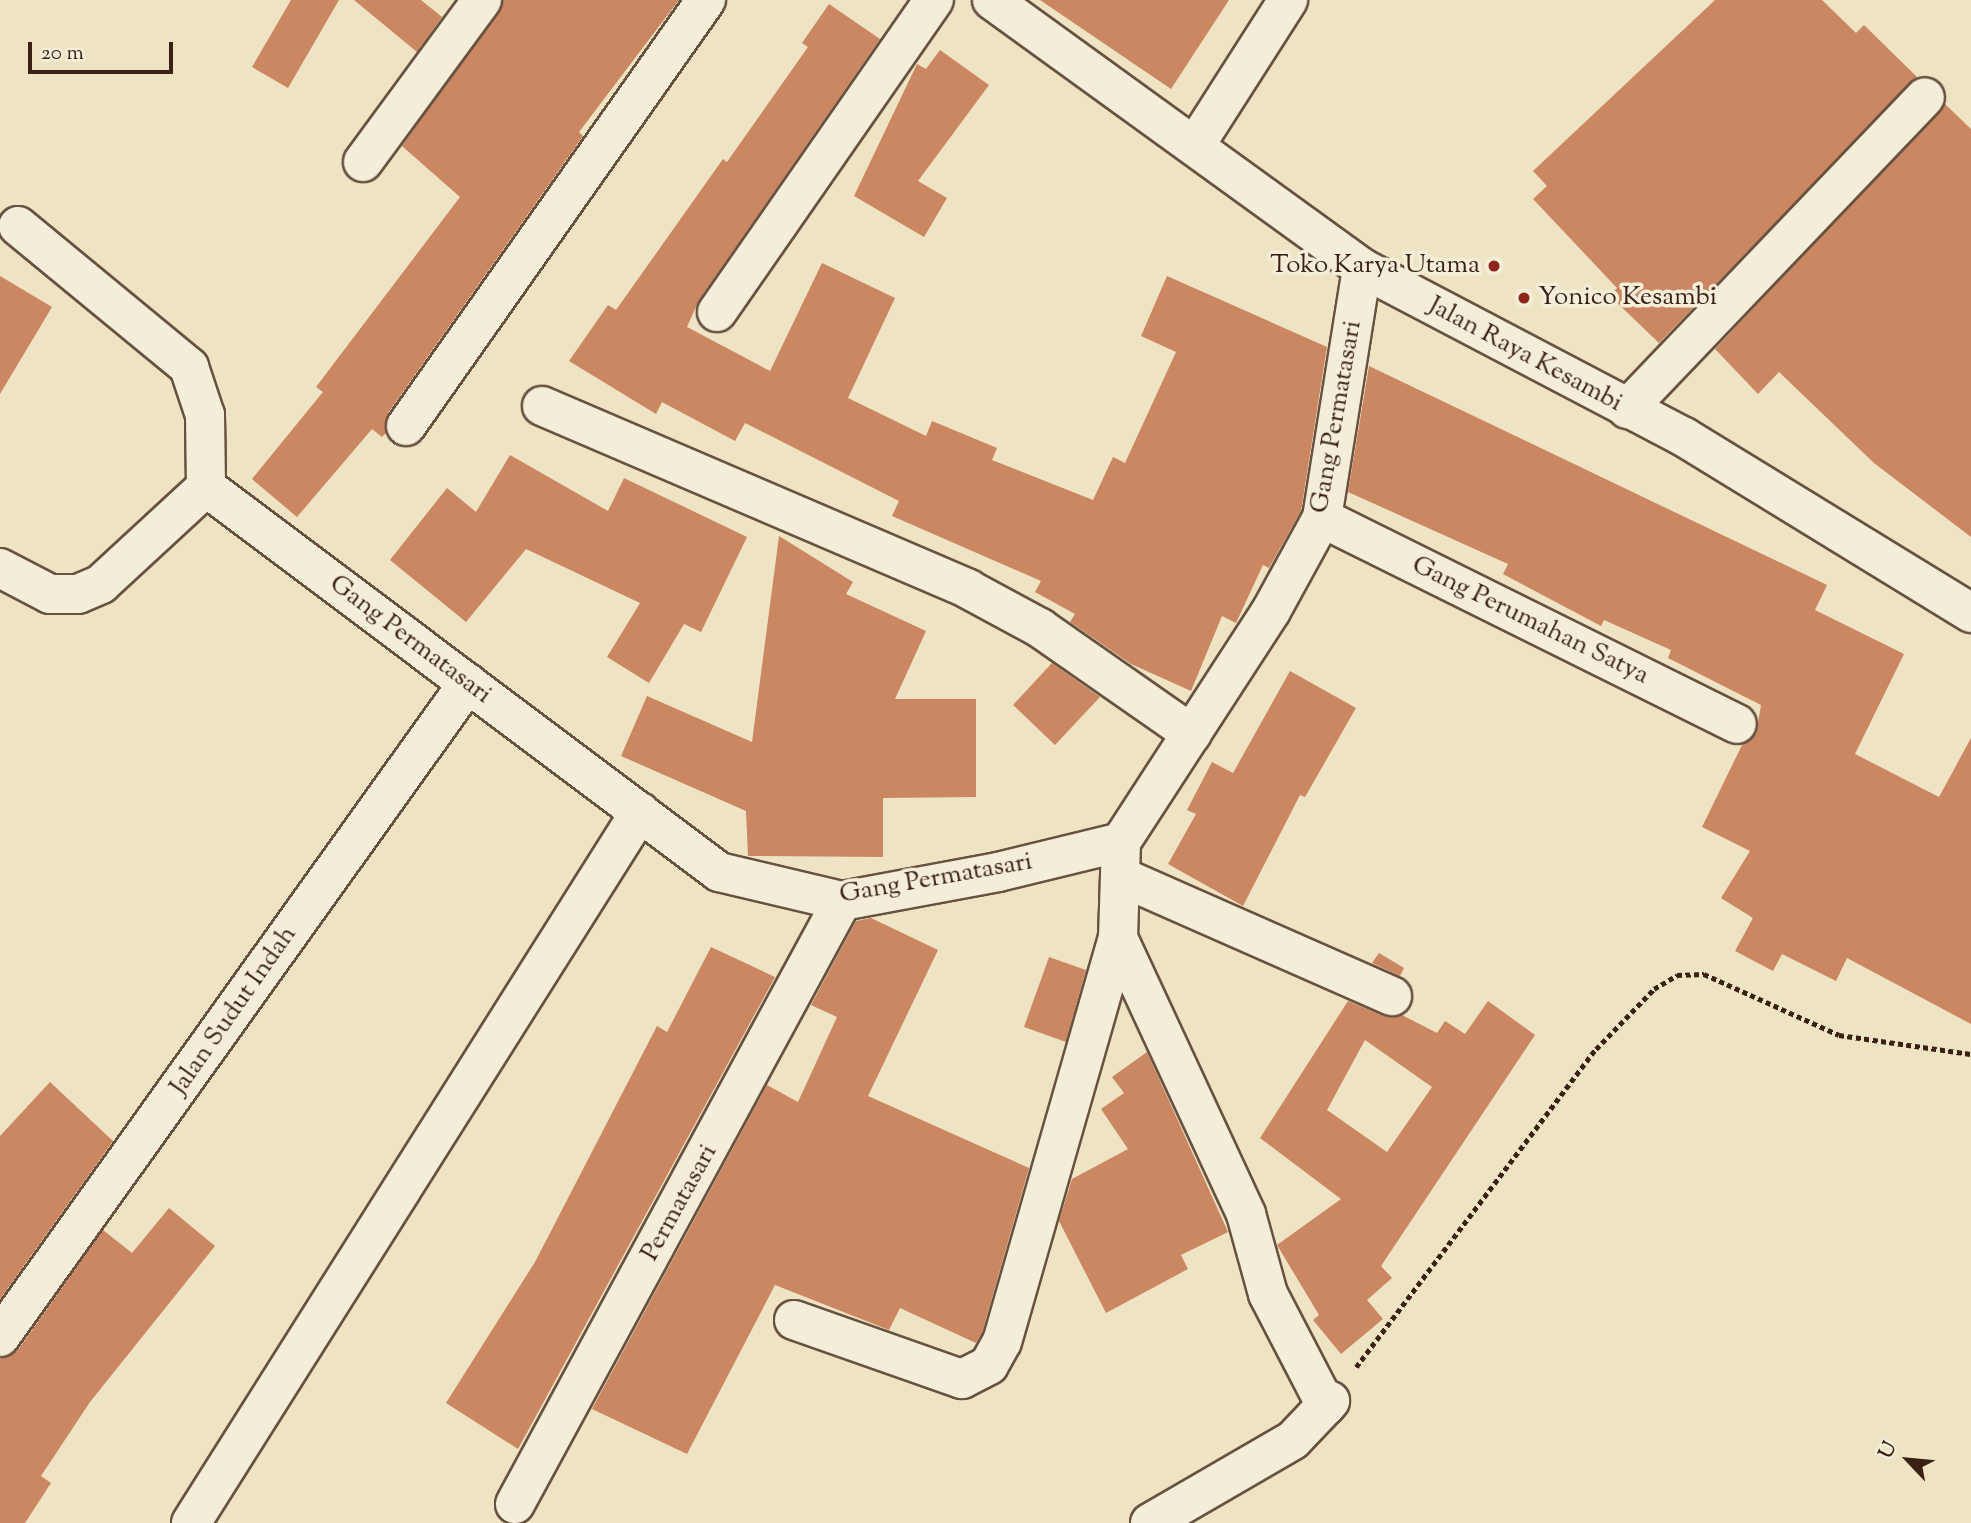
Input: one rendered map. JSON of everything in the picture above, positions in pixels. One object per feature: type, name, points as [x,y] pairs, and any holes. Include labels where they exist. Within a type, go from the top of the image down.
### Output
[{"type":"street","points":[[363,162],[482,0]]},
{"type":"street","points":[[406,426],[706,0]]},
{"type":"street","points":[[717,312],[934,0]]},
{"type":"street","name":"Jalan Raya Kesambi","points":[[992,0],[1196,144],[1362,268],[1685,437],[1971,613]]},
{"type":"street","points":[[1196,144],[1287,0]]},
{"type":"street","points":[[1627,409],[1925,97]]},
{"type":"street","points":[[0,568],[50,594],[78,594],[101,584],[206,487],[205,415],[189,367],[18,226]]},
{"type":"street","name":"Gang Permatasari","points":[[206,487],[719,872],[842,901],[1122,860],[1192,734],[1322,518],[1362,268]]},
{"type":"street","points":[[542,406],[968,589],[1040,628],[1192,734]]},
{"type":"street","name":"Gang Perumahan Satya","points":[[1322,518],[1737,724]]},
{"type":"street","name":"Jalan Sudut Indah","points":[[0,1337],[468,683]]},
{"type":"street","points":[[191,1523],[640,812]]},
{"type":"street","points":[[794,1320],[962,1379],[989,1365],[1006,1329],[1118,938],[1122,860],[1392,996]]},
{"type":"street","name":"Permatasari","points":[[515,1504],[842,901]]},
{"type":"street","points":[[1118,938],[1246,1214],[1268,1294],[1328,1404],[1272,1453],[1150,1523]]},
{"type":"path","points":[[1328,1404],[1596,1049],[1654,989],[1677,975],[1704,974],[1839,1035],[1971,1054]]},
{"type":"building","points":[[291,0],[339,0],[288,88],[252,67]]},
{"type":"building","points":[[354,0],[421,0],[442,17],[417,52]]},
{"type":"building","points":[[503,0],[679,0],[579,132],[583,136],[388,413],[386,433],[382,437],[372,429],[297,517],[252,479],[323,392],[316,387],[460,197],[402,146]]},
{"type":"building","points":[[1040,0],[1229,0],[1171,89]]},
{"type":"building","points":[[1715,0],[1822,0],[1856,33],[1864,25],[1917,77],[1659,343],[1610,296],[1617,288],[1533,199],[1547,186],[1533,171]]},
{"type":"building","points":[[829,4],[880,39],[699,300],[687,327],[770,371],[822,263],[895,298],[848,398],[926,436],[932,421],[997,448],[992,460],[1093,500],[1113,457],[1125,463],[1176,352],[1141,336],[1167,276],[1327,347],[1301,511],[1269,568],[1263,565],[1236,623],[1222,616],[1191,691],[1131,664],[1070,622],[1075,614],[1035,592],[1041,581],[892,516],[899,501],[745,423],[735,441],[662,402],[656,414],[569,361],[608,305],[616,310],[723,159],[727,162],[808,47],[802,43]]},
{"type":"building","points":[[940,50],[989,85],[918,181],[947,198],[924,237],[854,196],[917,64],[926,69]]},
{"type":"building","points":[[1945,104],[1971,129],[1971,537],[1874,463],[1779,372],[1758,394],[1715,349]]},
{"type":"building","points":[[0,276],[52,307],[0,394]]},
{"type":"building","points":[[1369,366],[1827,585],[1815,610],[1904,654],[1855,754],[1939,797],[1971,738],[1971,1024],[1847,958],[1836,981],[1782,954],[1773,971],[1735,951],[1753,918],[1721,898],[1750,851],[1702,827],[1742,745],[1756,734],[1761,705],[1668,658],[1671,650],[1604,620],[1601,626],[1503,574],[1508,564],[1348,492]]},
{"type":"building","points":[[510,455],[608,511],[624,478],[747,537],[701,632],[684,624],[649,683],[607,657],[640,603],[526,549],[466,622],[390,560],[447,488],[476,512]]},
{"type":"building","points":[[779,536],[853,582],[846,594],[926,631],[895,699],[976,699],[976,797],[883,798],[883,857],[748,856],[746,811],[621,756],[647,696],[752,742]]},
{"type":"building","points":[[1052,663],[1100,697],[1055,745],[1013,705]]},
{"type":"building","points":[[1290,671],[1356,708],[1305,797],[1300,795],[1243,906],[1168,864],[1196,814],[1187,810],[1212,762],[1233,773]]},
{"type":"building","points":[[871,918],[938,950],[868,1096],[1029,1168],[982,1333],[976,1343],[900,1308],[889,1330],[775,1285],[687,1454],[592,1409],[767,1085],[798,1102],[837,1017],[811,1005],[856,921]]},
{"type":"building","points":[[711,947],[775,977],[518,1449],[446,1403],[535,1262],[657,1026],[667,1032]]},
{"type":"building","points":[[1379,953],[1404,968],[1400,976],[1372,963]]},
{"type":"building","points":[[1049,957],[1086,970],[1066,1042],[1024,1027]]},
{"type":"building","points":[[1348,1001],[1384,1016],[1402,1015],[1437,1033],[1445,1021],[1465,1034],[1488,1001],[1535,1035],[1381,1266],[1392,1278],[1367,1300],[1383,1319],[1341,1354],[1313,1320],[1319,1315],[1277,1245],[1341,1199],[1260,1138]],"holes":[[[1365,1040],[1432,1087],[1387,1152],[1327,1110]]]},
{"type":"building","points":[[1147,1052],[1228,1232],[1181,1255],[1188,1269],[1106,1313],[1059,1221],[1072,1179],[1128,1149],[1101,1109],[1124,1093],[1112,1077]]},
{"type":"building","points":[[50,1082],[113,1141],[0,1299],[0,1136]]},
{"type":"building","points":[[169,1208],[215,1246],[90,1402],[41,1476],[51,1483],[25,1523],[0,1523],[0,1359],[18,1350],[103,1230],[132,1253]]},
{"type":"place","name":"Toko Karya Utama","points":[[1494,266]]},
{"type":"place","name":"Yonico Kesambi","points":[[1524,298]]}]
